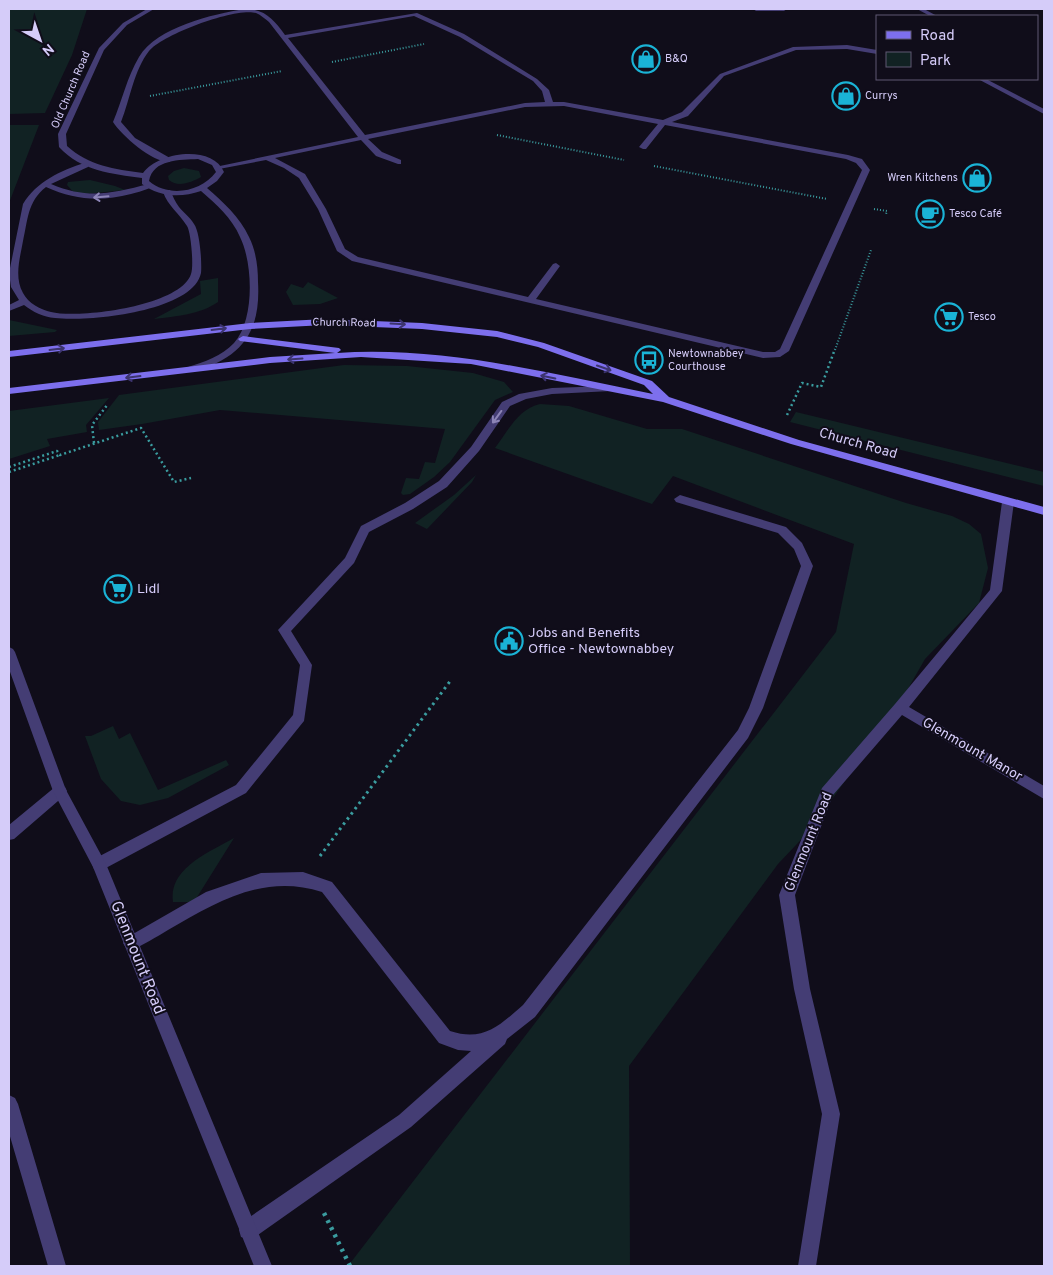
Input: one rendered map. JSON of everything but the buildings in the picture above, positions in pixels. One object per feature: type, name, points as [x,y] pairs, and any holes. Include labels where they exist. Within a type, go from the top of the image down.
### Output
[{"type":"street","name":"Old Church Road","points":[[144,176],[85,165],[76,160],[63,147],[62,134],[101,49],[126,24],[151,9]]},
{"type":"street","points":[[756,9],[784,9]]},
{"type":"street","points":[[920,9],[932,15]]},
{"type":"street","points":[[166,160],[131,138],[120,129],[117,122],[139,63],[153,42],[169,33],[227,14],[255,11],[263,14],[284,37],[364,139],[379,154],[398,162]]},
{"type":"street","points":[[284,37],[415,14],[462,36],[529,76],[544,87],[549,97],[549,103]]},
{"type":"street","points":[[643,147],[663,123],[686,114],[722,75],[795,48],[846,47],[876,52]]},
{"type":"street","points":[[983,80],[1044,112]]},
{"type":"street","points":[[218,167],[525,106],[549,103],[564,104],[848,157],[859,161],[866,170],[784,351],[777,355],[763,355],[355,259],[342,251],[306,180],[287,166],[269,158]]},
{"type":"street","points":[[207,159],[218,167],[220,172],[217,178],[202,188],[190,191],[166,192],[149,186],[145,182],[144,176],[148,170],[166,160],[207,159]]},
{"type":"street","points":[[85,165],[45,184],[27,204],[13,277],[19,293],[25,302],[38,311],[56,316],[80,316],[137,309],[175,296],[192,282],[196,275],[193,229],[170,204],[166,192]]},
{"type":"street","points":[[45,184],[72,196],[88,198],[110,196],[149,186]]},
{"type":"street","points":[[189,370],[222,357],[243,339],[250,326],[254,283],[250,250],[245,237],[231,215],[202,188]]},
{"type":"street","points":[[530,301],[556,266]]},
{"type":"street","points":[[9,308],[25,302]]},
{"type":"street","name":"Church Road","points":[[9,354],[250,326],[355,322],[468,329],[542,345],[648,383],[665,399]]},
{"type":"street","points":[[243,339],[361,354]]},
{"type":"street","name":"Church Road","points":[[9,391],[270,360],[361,354],[471,361],[665,399],[795,442],[1044,511]]},
{"type":"street","points":[[99,864],[242,789],[300,717],[306,665],[284,630],[350,560],[365,529],[409,506],[443,484],[475,448],[506,404],[523,396],[552,391],[607,389]]},
{"type":"street","points":[[248,1230],[405,1121],[529,1011],[743,734],[756,708],[807,566],[804,552],[796,541],[782,530],[680,499]]},
{"type":"street","name":"Glenmount Road","points":[[807,1266],[831,1114],[802,989],[787,895],[827,792],[900,708],[996,590],[1008,502]]},
{"type":"street","name":"Glenmount Road","points":[[9,652],[60,791],[99,864],[263,1266]]},
{"type":"street","name":"Glenmount Manor","points":[[900,708],[1044,793]]},
{"type":"street","points":[[9,834],[60,791]]},
{"type":"street","points":[[131,943],[211,898],[261,880],[303,879],[327,887],[445,1037],[462,1044],[480,1042],[500,1035],[529,1011]]},
{"type":"street","points":[[9,1104],[57,1266]]},
{"type":"path","points":[[496,135],[632,161]]},
{"type":"path","points":[[651,165],[835,201]]},
{"type":"path","points":[[787,416],[802,383],[821,387],[871,250]]},
{"type":"path","points":[[94,443],[92,424],[112,400]]},
{"type":"path","points":[[9,472],[141,428],[174,482],[191,478]]},
{"type":"path","points":[[9,467],[57,451],[60,455]]},
{"type":"path","points":[[303,879],[451,680]]},
{"type":"path","points":[[311,1187],[350,1266]]},
{"type":"green space","points":[[9,9],[87,9],[72,55],[45,113],[9,114]]},
{"type":"green space","points":[[9,125],[39,125],[9,203]]},
{"type":"green space","points":[[184,168],[199,171],[201,177],[181,184],[169,180],[168,176],[174,171]]},
{"type":"green space","points":[[90,180],[125,190],[76,195],[67,185],[68,182]]},
{"type":"green space","points":[[218,278],[218,302],[203,310],[179,316],[154,319],[201,294],[200,281]]},
{"type":"green space","points":[[308,282],[338,298],[320,304],[293,305],[286,292],[291,284],[303,288]]},
{"type":"green space","points":[[9,320],[57,330],[55,332],[9,336]]},
{"type":"green space","points":[[344,365],[407,366],[473,373],[504,382],[513,392],[495,400],[450,462],[434,477],[410,494],[403,495],[401,493],[406,478],[419,479],[425,462],[435,463],[445,429],[220,410],[99,430],[98,422],[119,395]]},
{"type":"green space","points":[[109,398],[86,425],[87,432],[47,439],[50,446],[9,459],[9,411]]},
{"type":"green space","points":[[540,404],[569,406],[647,429],[682,429],[906,503],[952,516],[969,524],[981,534],[988,568],[979,603],[925,659],[905,694],[813,827],[778,864],[629,1066],[630,1266],[348,1266],[836,632],[854,544],[673,476],[652,504],[495,448],[520,416],[532,407]]},
{"type":"green space","points":[[796,412],[1044,472],[1044,486],[790,422]]},
{"type":"green space","points":[[476,475],[472,482],[427,529],[415,523],[454,495]]},
{"type":"green space","points":[[113,726],[119,739],[130,733],[158,790],[226,760],[229,765],[168,798],[140,805],[121,801],[101,779],[85,736],[91,736]]},
{"type":"green space","points":[[234,838],[194,902],[173,902],[173,890],[184,870],[203,855]]},
{"type":"place","name":"B&Q","points":[[646,59]]},
{"type":"place","name":"Currys","points":[[846,96]]},
{"type":"place","name":"Wren Kitchens","points":[[977,178]]},
{"type":"place","name":"Tesco Café","points":[[930,214]]},
{"type":"place","name":"Tesco","points":[[949,317]]},
{"type":"place","name":"Newtownabbey Courthouse","points":[[649,360]]},
{"type":"place","name":"Lidl","points":[[118,589]]},
{"type":"place","name":"Jobs and Benefits Office - Newtownabbey","points":[[509,641]]}]
